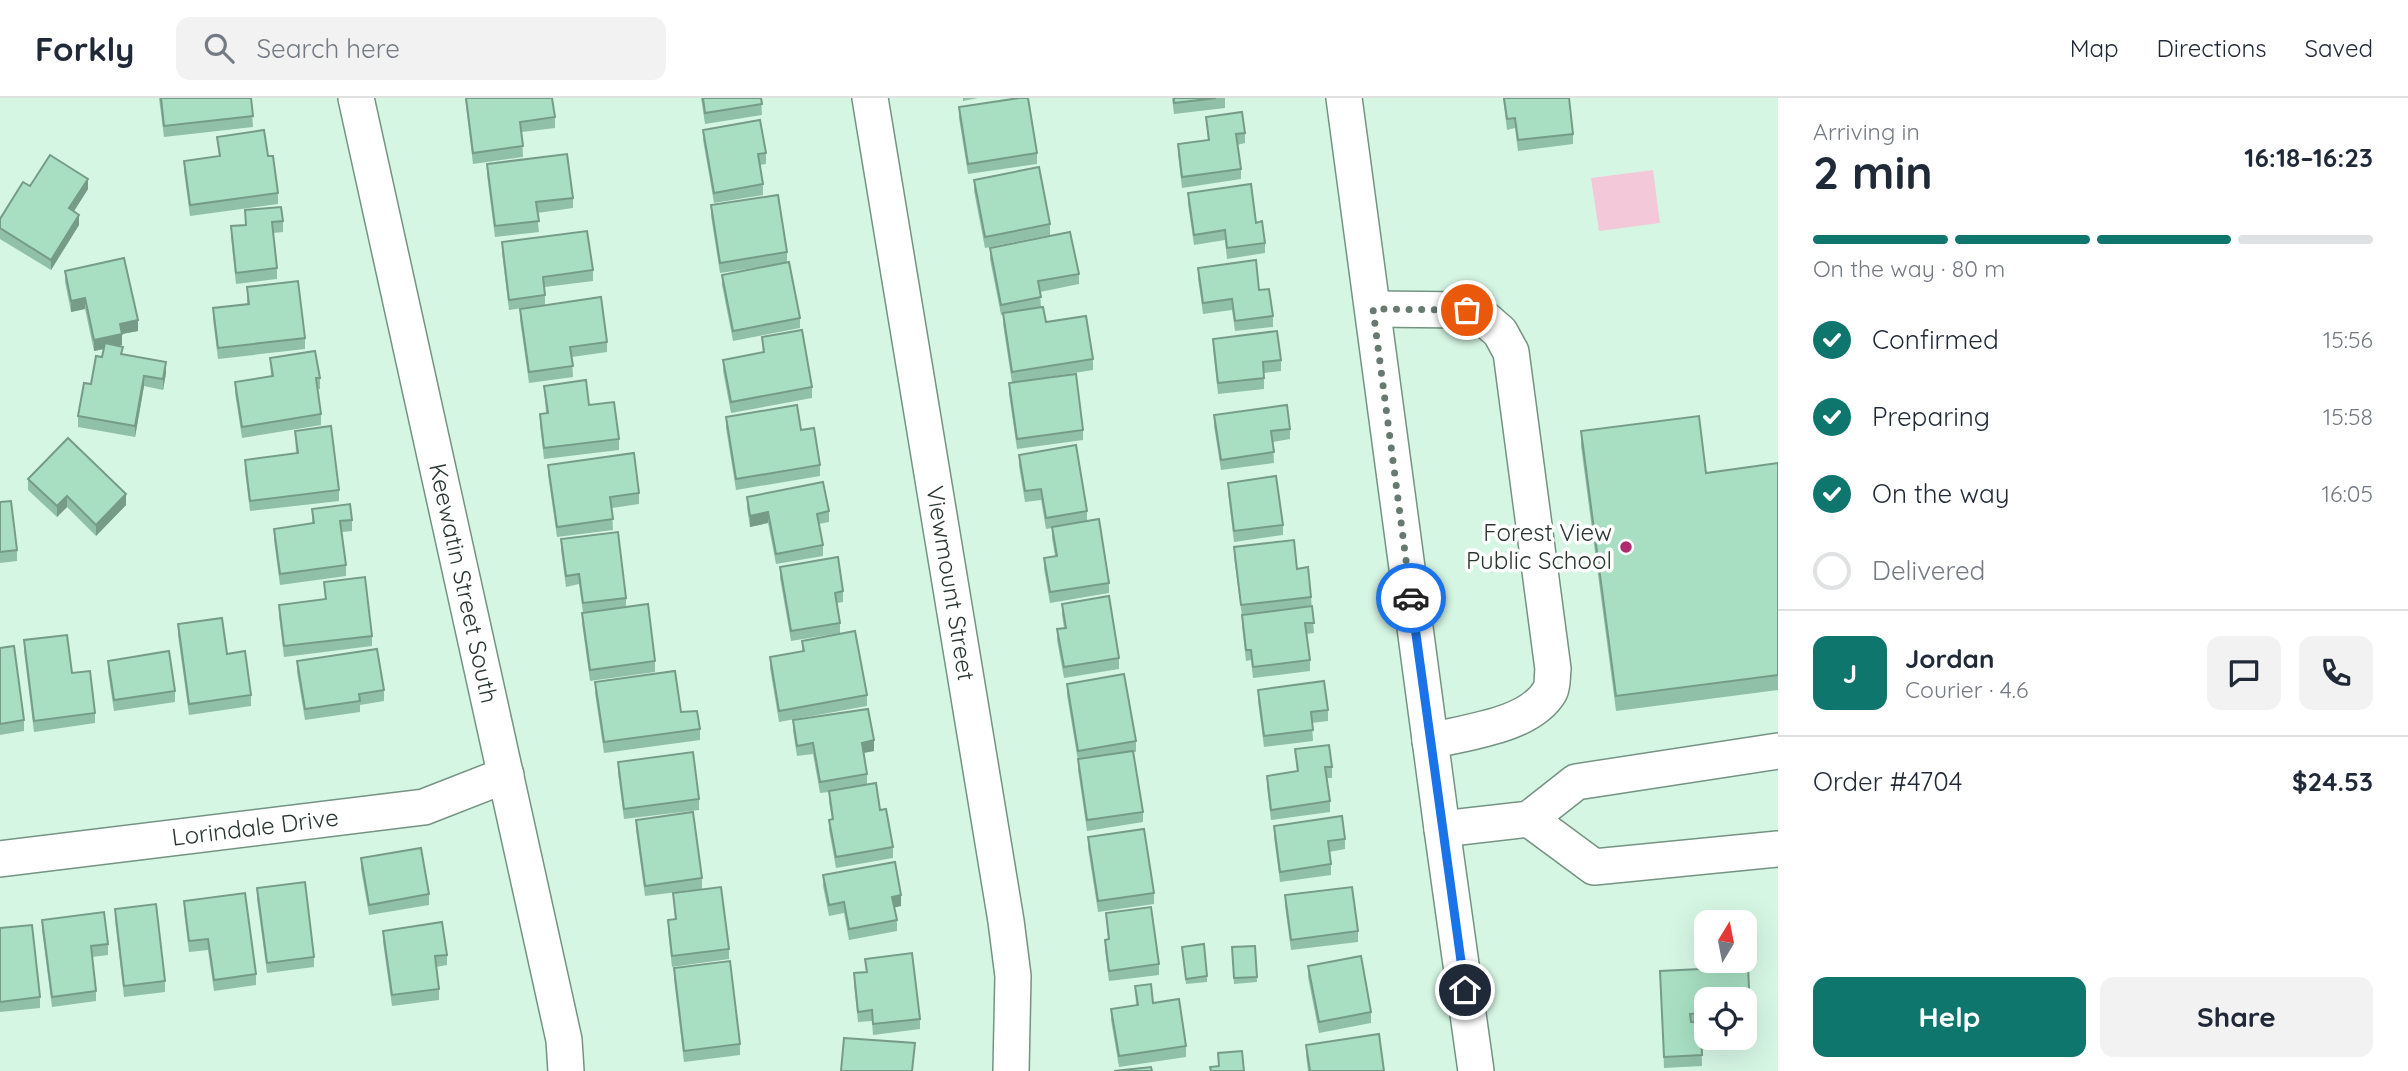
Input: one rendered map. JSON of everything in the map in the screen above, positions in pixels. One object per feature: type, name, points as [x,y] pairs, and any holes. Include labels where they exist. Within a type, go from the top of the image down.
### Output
[{"type":"street","name":"Keewatin Street South","points":[[356,98],[564,1040],[566,1071]]},
{"type":"street","name":"Viewmount Street","points":[[870,98],[1006,921],[1013,976],[1011,1071]]},
{"type":"street","points":[[1344,98],[1476,1071]]},
{"type":"street","points":[[1373,309],[1467,310],[1485,319],[1500,332],[1511,352],[1553,669],[1552,689],[1535,709],[1510,721],[1430,741]]},
{"type":"street","points":[[1442,829],[1530,819],[1576,782],[1778,751]]},
{"type":"street","name":"Lorindale Drive","points":[[0,859],[424,807],[506,775]]},
{"type":"street","points":[[1530,819],[1594,867],[1778,849]]},
{"type":"shaded area","points":[[1653,170],[1660,223],[1599,231],[1591,178]]},
{"type":"building","points":[[161,98],[251,98],[253,116],[164,126]]},
{"type":"building","points":[[466,98],[552,98],[555,117],[520,122],[523,146],[473,153]]},
{"type":"building","points":[[703,98],[761,98],[762,104],[705,113]]},
{"type":"building","points":[[1028,98],[1037,153],[968,164],[959,107]]},
{"type":"building","points":[[1174,98],[1216,98],[1174,103]]},
{"type":"building","points":[[1504,98],[1569,98],[1573,134],[1518,140],[1515,118],[1507,119]]},
{"type":"building","points":[[1242,112],[1245,133],[1236,134],[1241,169],[1182,177],[1178,144],[1209,140],[1206,117]]},
{"type":"building","points":[[760,120],[766,153],[758,154],[763,184],[714,193],[703,130]]},
{"type":"building","points":[[264,130],[268,156],[273,156],[278,193],[190,205],[184,161],[220,156],[217,137]]},
{"type":"building","points":[[567,154],[573,198],[536,202],[539,221],[495,226],[487,164]]},
{"type":"building","points":[[50,155],[88,179],[69,208],[79,215],[51,260],[0,228],[0,219],[23,182],[30,186]]},
{"type":"building","points":[[1039,167],[1050,224],[985,237],[974,180]]},
{"type":"building","points":[[1251,184],[1256,223],[1262,221],[1265,243],[1227,248],[1225,230],[1194,235],[1188,193]]},
{"type":"building","points":[[778,195],[787,252],[720,263],[711,205]]},
{"type":"building","points":[[281,207],[283,221],[272,222],[277,268],[236,273],[231,226],[246,225],[245,210]]},
{"type":"building","points":[[587,231],[593,270],[543,277],[545,295],[509,300],[502,242]]},
{"type":"building","points":[[1070,232],[1079,274],[1038,281],[1041,297],[1001,305],[990,248]]},
{"type":"building","points":[[124,258],[138,320],[120,324],[122,334],[94,340],[85,298],[71,301],[65,271]]},
{"type":"building","points":[[1256,260],[1259,290],[1269,289],[1273,316],[1235,321],[1232,299],[1203,303],[1198,268]]},
{"type":"building","points":[[789,262],[800,318],[733,331],[722,275]]},
{"type":"building","points":[[298,281],[305,338],[218,348],[213,308],[249,304],[247,287]]},
{"type":"building","points":[[601,297],[607,342],[570,347],[573,366],[529,372],[520,309]]},
{"type":"building","points":[[1043,307],[1046,322],[1086,316],[1093,359],[1012,372],[1003,313]]},
{"type":"building","points":[[802,330],[812,387],[731,402],[723,360],[764,352],[762,337]]},
{"type":"building","points":[[1277,331],[1281,360],[1263,362],[1264,378],[1218,383],[1213,339]]},
{"type":"building","points":[[105,343],[123,347],[121,354],[166,362],[163,379],[144,376],[135,426],[78,416],[84,383],[91,384],[96,356],[102,357]]},
{"type":"building","points":[[315,351],[320,378],[316,378],[321,414],[242,427],[235,382],[273,376],[270,358]]},
{"type":"building","points":[[1076,374],[1083,430],[1017,439],[1009,383]]},
{"type":"building","points":[[586,380],[589,405],[614,402],[619,439],[544,448],[540,414],[548,413],[544,386]]},
{"type":"building","points":[[797,405],[801,430],[814,428],[820,465],[736,479],[726,417]]},
{"type":"building","points":[[1287,405],[1290,429],[1271,431],[1274,452],[1221,460],[1214,415]]},
{"type":"building","points":[[1699,416],[1706,473],[1778,463],[1778,675],[1616,696],[1581,431]]},
{"type":"building","points":[[331,426],[339,490],[250,501],[245,460],[298,453],[295,431]]},
{"type":"building","points":[[68,438],[126,494],[96,525],[67,496],[57,506],[28,479]]},
{"type":"building","points":[[1076,445],[1087,511],[1046,518],[1041,489],[1025,491],[1019,455]]},
{"type":"building","points":[[634,453],[639,493],[610,497],[613,519],[557,527],[548,465]]},
{"type":"building","points":[[1276,476],[1283,525],[1234,531],[1228,483]]},
{"type":"building","points":[[823,482],[829,511],[817,514],[823,545],[776,554],[768,512],[750,516],[747,497]]},
{"type":"building","points":[[11,501],[17,550],[0,552],[0,502]]},
{"type":"building","points":[[350,504],[352,520],[340,521],[346,565],[280,574],[274,529],[314,523],[312,509]]},
{"type":"building","points":[[1099,519],[1109,583],[1050,592],[1044,558],[1057,556],[1052,527]]},
{"type":"building","points":[[618,532],[626,598],[583,603],[579,574],[566,576],[561,539]]},
{"type":"building","points":[[1294,540],[1297,569],[1308,567],[1311,597],[1241,605],[1234,547]]},
{"type":"building","points":[[838,557],[843,591],[835,593],[840,623],[791,631],[780,567]]},
{"type":"building","points":[[365,577],[372,636],[284,646],[279,605],[326,599],[324,582]]},
{"type":"building","points":[[1109,596],[1119,658],[1064,667],[1057,629],[1066,628],[1062,604]]},
{"type":"building","points":[[648,604],[655,661],[590,670],[582,613]]},
{"type":"building","points":[[1312,606],[1314,623],[1305,623],[1310,660],[1253,667],[1251,650],[1246,650],[1242,615]]},
{"type":"building","points":[[222,618],[227,654],[245,651],[251,695],[189,704],[178,624]]},
{"type":"building","points":[[855,631],[867,695],[779,711],[770,657],[804,651],[802,641]]},
{"type":"building","points":[[67,635],[72,673],[90,671],[95,713],[34,721],[24,640]]},
{"type":"building","points":[[14,646],[24,720],[0,724],[0,648]]},
{"type":"building","points":[[377,649],[384,690],[359,694],[360,701],[305,709],[297,661]]},
{"type":"building","points":[[169,651],[175,691],[114,700],[108,661]]},
{"type":"building","points":[[675,671],[681,712],[697,711],[700,729],[604,742],[595,682]]},
{"type":"building","points":[[1124,674],[1136,741],[1078,751],[1067,684]]},
{"type":"building","points":[[1324,681],[1328,710],[1311,712],[1313,730],[1264,736],[1258,690]]},
{"type":"building","points":[[868,709],[874,740],[862,743],[867,774],[820,782],[813,743],[797,746],[793,720]]},
{"type":"building","points":[[1329,745],[1332,767],[1325,767],[1330,801],[1271,810],[1267,776],[1298,771],[1295,749]]},
{"type":"building","points":[[1133,751],[1143,812],[1087,820],[1078,759]]},
{"type":"building","points":[[693,752],[699,799],[624,809],[618,762]]},
{"type":"building","points":[[876,783],[880,810],[886,809],[893,847],[836,857],[829,820],[833,819],[829,791]]},
{"type":"building","points":[[693,812],[702,878],[645,886],[636,820]]},
{"type":"building","points":[[1342,816],[1345,839],[1328,841],[1331,864],[1280,872],[1274,826]]},
{"type":"building","points":[[1144,829],[1154,893],[1098,901],[1088,837]]},
{"type":"building","points":[[421,848],[429,894],[369,905],[361,858]]},
{"type":"building","points":[[895,862],[901,895],[892,897],[897,920],[849,929],[844,902],[829,905],[823,875]]},
{"type":"building","points":[[305,882],[314,957],[267,963],[257,888]]},
{"type":"building","points":[[721,887],[729,949],[672,956],[668,920],[676,919],[673,893]]},
{"type":"building","points":[[1352,887],[1358,931],[1291,940],[1285,895]]},
{"type":"building","points":[[245,893],[256,974],[214,980],[208,939],[189,941],[184,901]]},
{"type":"building","points":[[156,904],[165,981],[124,986],[115,909]]},
{"type":"building","points":[[1151,907],[1159,964],[1109,971],[1105,940],[1109,939],[1106,913]]},
{"type":"building","points":[[104,912],[108,944],[91,946],[96,991],[52,997],[42,920]]},
{"type":"building","points":[[442,922],[447,955],[435,956],[439,989],[392,995],[383,931]]},
{"type":"building","points":[[32,925],[40,997],[0,1002],[0,928]]},
{"type":"building","points":[[1204,944],[1207,976],[1186,979],[1182,947]]},
{"type":"building","points":[[1255,946],[1257,977],[1234,978],[1232,947]]},
{"type":"building","points":[[912,953],[920,1019],[873,1024],[872,1010],[858,1012],[854,973],[867,972],[865,959]]},
{"type":"building","points":[[1361,956],[1371,1012],[1319,1022],[1308,966]]},
{"type":"building","points":[[730,961],[740,1044],[684,1051],[674,968]]},
{"type":"building","points":[[1694,969],[1694,973],[1748,973],[1749,987],[1694,987],[1694,1014],[1690,1014],[1691,1022],[1694,1022],[1694,1050],[1702,1050],[1702,1055],[1664,1057],[1660,971]]},
{"type":"building","points":[[1151,984],[1153,1003],[1179,999],[1186,1046],[1119,1056],[1111,1009],[1138,1005],[1135,986]]},
{"type":"building","points":[[1379,1034],[1384,1071],[1310,1071],[1306,1045]]},
{"type":"building","points":[[844,1038],[915,1043],[912,1071],[841,1071]]},
{"type":"building","points":[[1242,1051],[1244,1071],[1211,1071],[1210,1067],[1219,1066],[1218,1053]]},
{"type":"building","points":[[1151,1067],[1152,1071],[1114,1071]]},
{"type":"way so far","points":[[1411,598],[1373,309],[1467,310]]},
{"type":"place","name":"Forest View Public School","points":[[1626,547]]},
{"type":"route","points":[[1411,598],[1465,990]]}]
